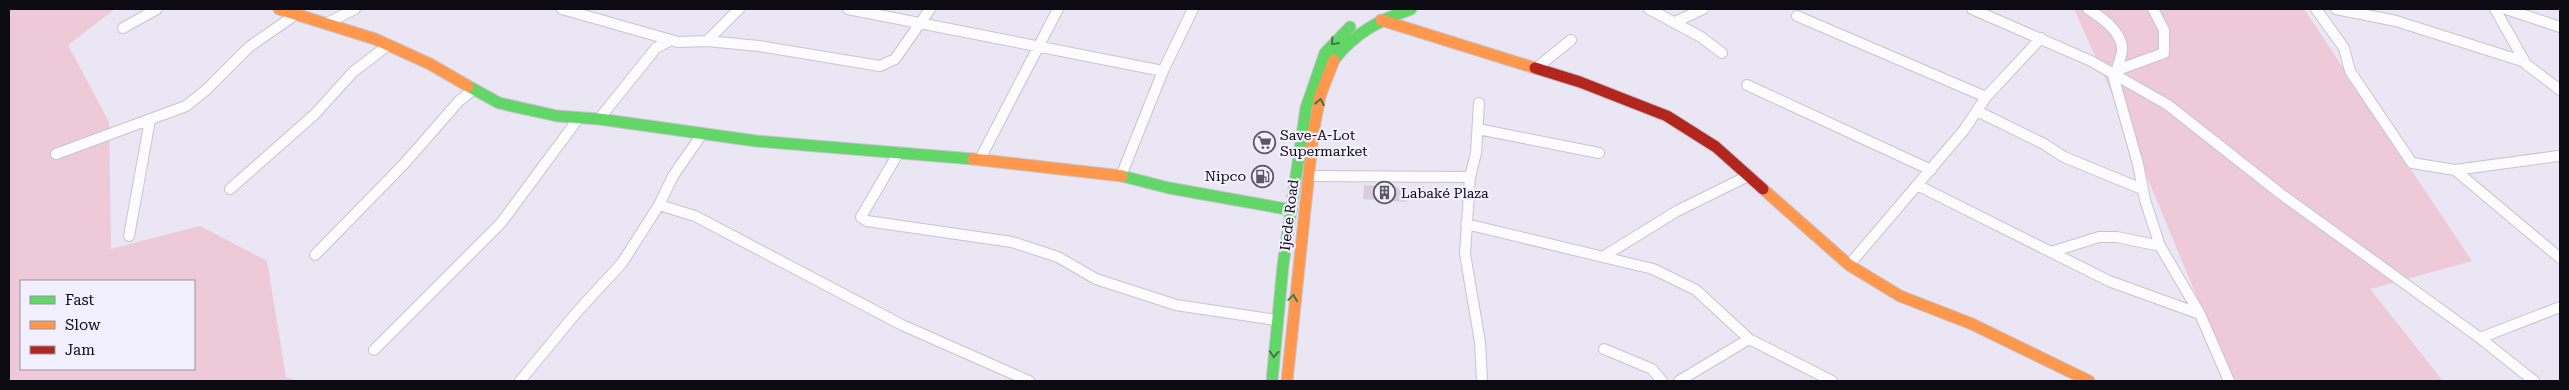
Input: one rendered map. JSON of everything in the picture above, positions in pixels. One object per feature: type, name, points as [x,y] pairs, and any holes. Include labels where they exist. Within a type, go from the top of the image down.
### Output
[{"type":"street","points":[[123,28],[157,9]]},
{"type":"street","points":[[279,9],[375,39],[430,64],[473,90],[511,107],[578,119],[599,119],[702,134],[980,159],[1121,176],[1169,188],[1292,210]]},
{"type":"street","points":[[327,23],[355,9]]},
{"type":"street","points":[[562,9],[671,40],[707,41],[804,52],[880,66],[895,59],[930,9]]},
{"type":"street","points":[[707,41],[739,9]]},
{"type":"street","points":[[848,9],[922,22],[1163,71]]},
{"type":"street","points":[[980,159],[1058,9]]},
{"type":"street","points":[[1121,176],[1163,71],[1193,9]]},
{"type":"street","name":"Ijede Road","points":[[1272,381],[1276,320],[1301,135],[1311,87],[1323,56],[1334,41],[1361,20],[1390,9]]},
{"type":"street","name":"Ijede Road","points":[[1287,381],[1290,322],[1313,138],[1323,90],[1334,60],[1344,45],[1357,33],[1381,20],[1410,9]]},
{"type":"street","points":[[1649,9],[1701,36],[1722,53]]},
{"type":"street","points":[[1675,22],[1703,9]]},
{"type":"street","points":[[1972,9],[2115,71],[2168,105],[2281,194],[2480,338],[2534,381]]},
{"type":"street","points":[[2088,9],[2112,28],[2122,47],[2115,71],[2138,164],[2142,189],[2160,246],[2200,314],[2229,381]]},
{"type":"street","points":[[2115,71],[2164,53],[2167,36],[2165,26],[2153,9]]},
{"type":"street","points":[[2316,9],[2344,48],[2350,72],[2410,161],[2416,165],[2455,170],[2558,156]]},
{"type":"street","points":[[2336,9],[2396,22],[2522,61]]},
{"type":"street","points":[[2495,9],[2522,61],[2531,71],[2560,90]]},
{"type":"street","points":[[2506,9],[2560,27]]},
{"type":"street","points":[[56,154],[181,109],[194,101],[249,47],[294,15]]},
{"type":"street","points":[[1797,16],[1986,97]]},
{"type":"street","points":[[1381,20],[1580,82],[1652,108],[1699,135],[1849,265],[1900,296],[1972,324],[2089,381]]},
{"type":"street","points":[[1849,265],[1931,170],[1986,97],[2041,38]]},
{"type":"street","points":[[599,119],[656,48],[671,40]]},
{"type":"street","points":[[1535,69],[1571,40]]},
{"type":"street","points":[[230,189],[315,114],[353,72],[387,46]]},
{"type":"street","points":[[1747,85],[1931,170]]},
{"type":"street","points":[[315,255],[404,164],[459,101],[473,90]]},
{"type":"street","points":[[1479,103],[1478,129],[1470,177],[1465,254],[1480,342],[1482,381]]},
{"type":"street","points":[[1977,111],[2044,144],[2064,157],[2142,189]]},
{"type":"street","points":[[374,350],[501,223],[578,119]]},
{"type":"street","points":[[129,236],[150,120]]},
{"type":"street","points":[[1478,129],[1599,153]]},
{"type":"street","points":[[520,381],[577,312],[622,263],[659,205],[673,176],[702,134]]},
{"type":"street","points":[[899,152],[861,217],[867,221],[1012,242],[1058,257],[1096,279],[1176,305],[1276,320]]},
{"type":"street","points":[[2455,170],[2560,258]]},
{"type":"street","points":[[1309,176],[1470,177]]},
{"type":"street","points":[[1604,256],[1669,215],[1748,176]]},
{"type":"street","points":[[1917,185],[2109,281],[2200,314]]},
{"type":"street","points":[[659,205],[695,216],[902,325],[1030,381]]},
{"type":"street","points":[[1466,224],[1653,269],[1696,290],[1749,339],[1832,381]]},
{"type":"street","points":[[2050,252],[2099,237],[2117,237],[2160,246]]},
{"type":"street","points":[[2480,338],[2560,307]]},
{"type":"street","points":[[1679,381],[1749,339]]},
{"type":"street","points":[[1604,349],[1652,369],[1662,381]]},
{"type":"shaded area","points":[[9,9],[115,9],[68,45],[109,122],[111,249],[200,226],[267,261],[286,377],[298,381],[9,381]]},
{"type":"shaded area","points":[[2074,9],[2304,9],[2472,261],[2370,289],[2443,381],[2232,381],[2117,105]]},
{"type":"building","name":"Labaké Plaza","points":[[1364,185],[1407,188],[1407,202],[1363,199]]},
{"type":"traffic: fast","points":[[1334,60],[1349,41],[1358,34],[1378,22],[1411,9]]},
{"type":"traffic: fast","points":[[1272,381],[1283,265],[1306,108],[1322,58],[1334,41],[1350,27]]},
{"type":"traffic: fast","points":[[468,86],[499,103],[557,116],[599,119],[756,141],[973,159]]},
{"type":"traffic: fast","points":[[1122,176],[1169,188],[1292,210]]},
{"type":"traffic: slow","points":[[279,9],[375,39],[430,64],[468,86]]},
{"type":"traffic: slow","points":[[1381,20],[1535,68]]},
{"type":"traffic: slow","points":[[1287,381],[1313,134],[1320,96],[1334,60]]},
{"type":"traffic: slow","points":[[973,159],[1122,176]]},
{"type":"traffic: slow","points":[[1763,189],[1849,265],[1900,296],[1972,324],[2089,381]]},
{"type":"traffic: jam","points":[[1535,68],[1580,82],[1667,116],[1716,147],[1763,189]]},
{"type":"place","name":"Save-A-Lot Supermarket","points":[[1264,143]]},
{"type":"place","name":"Nipco","points":[[1262,176]]},
{"type":"place","name":"Labaké Plaza","points":[[1385,193]]}]
